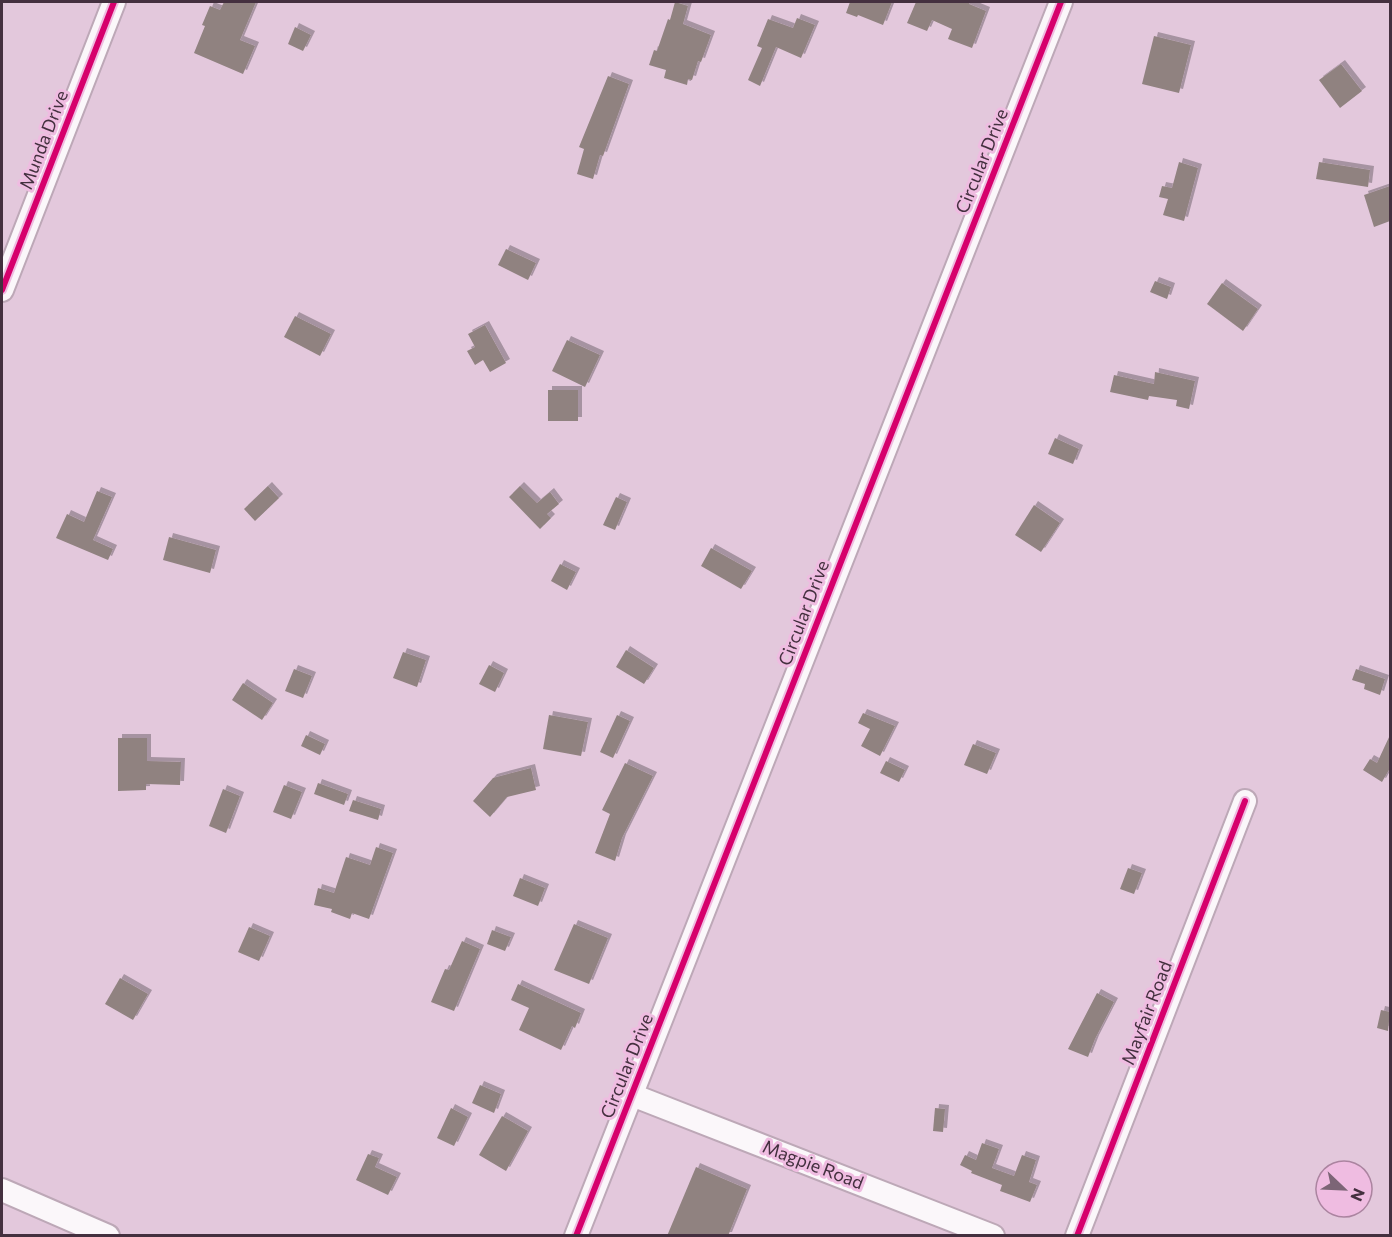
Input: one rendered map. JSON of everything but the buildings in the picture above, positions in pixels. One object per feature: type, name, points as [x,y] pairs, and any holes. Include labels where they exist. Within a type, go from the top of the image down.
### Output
[{"type":"street","name":"Munda Drive","points":[[2,290],[114,2]]},
{"type":"street","name":"Circular Drive","points":[[576,1236],[1061,2]]},
{"type":"street","name":"Mayfair Road","points":[[1077,1236],[1245,801]]},
{"type":"street","name":"Magpie Road","points":[[632,1095],[993,1236]]},
{"type":"street","points":[[2,1190],[94,1233]]},
{"type":"cycle path","points":[[2,290],[114,2]]},
{"type":"cycle path","points":[[576,1236],[1061,2]]},
{"type":"cycle path","points":[[1077,1236],[1245,801]]}]
